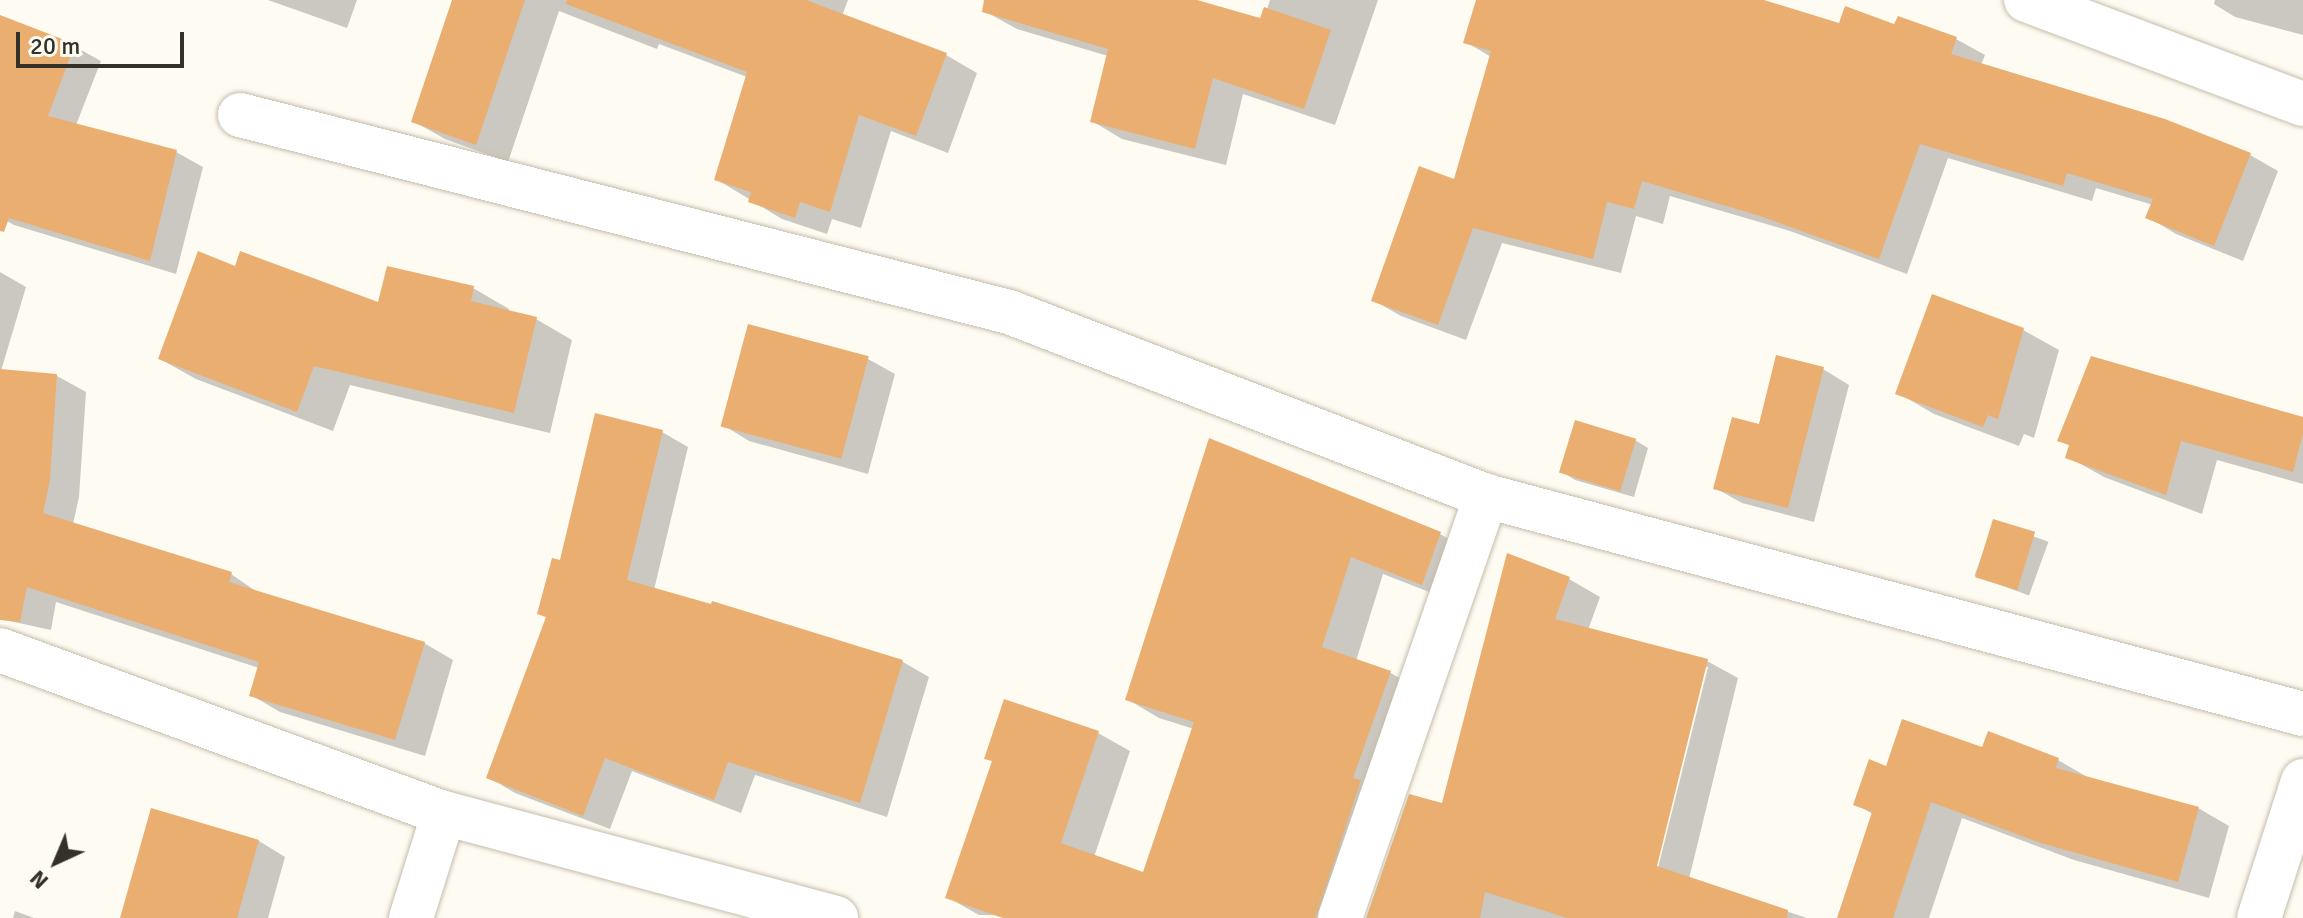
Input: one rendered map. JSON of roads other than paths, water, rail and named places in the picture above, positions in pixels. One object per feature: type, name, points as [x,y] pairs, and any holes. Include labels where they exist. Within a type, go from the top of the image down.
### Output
[{"type":"street","points":[[2026,0],[2303,104]]},
{"type":"street","points":[[240,115],[1009,312],[1486,496],[2303,714]]},
{"type":"street","points":[[1340,918],[1486,496]]},
{"type":"street","points":[[0,650],[444,813],[836,918]]},
{"type":"street","points":[[2259,918],[2303,781]]},
{"type":"street","points":[[411,918],[444,813]]}]
